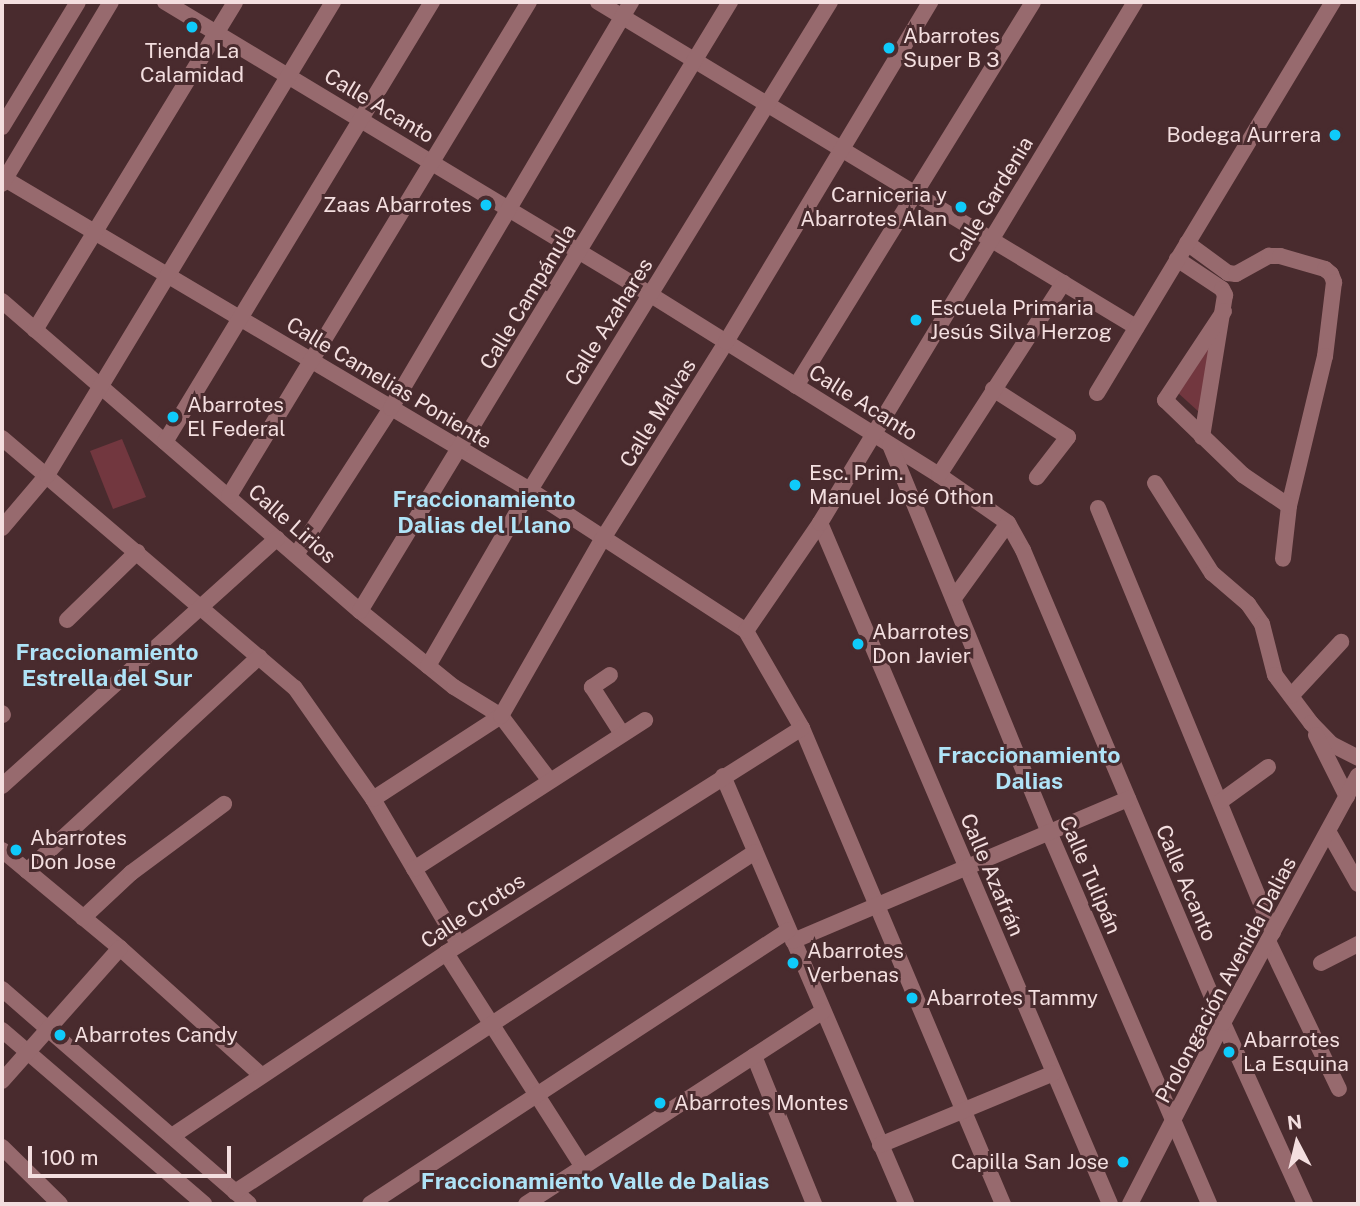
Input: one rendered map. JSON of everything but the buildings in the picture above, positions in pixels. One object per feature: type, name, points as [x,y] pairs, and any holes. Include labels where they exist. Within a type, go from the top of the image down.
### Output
[{"type":"street","points":[[2,127],[78,2]]},
{"type":"street","points":[[3,182],[111,2]]},
{"type":"street","name":"Calle Acanto","points":[[165,2],[580,251],[939,475],[1008,523],[1023,550],[1223,1023],[1304,1204]]},
{"type":"street","points":[[35,330],[235,2]]},
{"type":"street","points":[[2,528],[47,475],[333,2]]},
{"type":"street","points":[[165,442],[432,2]]},
{"type":"street","points":[[229,496],[529,2]]},
{"type":"street","points":[[598,2],[1136,327]]},
{"type":"street","points":[[296,555],[391,408],[631,2]]},
{"type":"street","name":"Calle Campánula","points":[[360,611],[461,449],[730,2]]},
{"type":"street","name":"Calle Azahares","points":[[428,666],[530,490],[830,2]]},
{"type":"street","name":"Calle Malvas","points":[[373,799],[501,716],[602,540],[726,342],[930,2]]},
{"type":"street","points":[[796,386],[1033,2]]},
{"type":"street","name":"Calle Gardenia","points":[[746,631],[820,523],[1135,2]]},
{"type":"street","points":[[1097,393],[1328,3]]},
{"type":"street","name":"Calle Camelias Poniente","points":[[3,182],[93,232],[530,490],[602,540],[746,631]]},
{"type":"street","points":[[1187,243],[1228,272],[1236,274],[1269,256],[1325,269],[1334,282],[1325,356],[1289,506],[1283,559]]},
{"type":"street","points":[[1177,260],[1222,289],[1225,295],[1202,437]]},
{"type":"street","points":[[939,475],[1063,283]]},
{"type":"street","name":"Calle Lirios","points":[[2,301],[360,611],[454,687],[501,716],[550,781]]},
{"type":"street","points":[[1224,311],[1165,400],[1243,475],[1289,506]]},
{"type":"street","points":[[993,389],[1068,437],[1037,477]]},
{"type":"street","points":[[2,438],[295,688],[373,799],[414,869],[452,949],[493,1023],[583,1167]]},
{"type":"street","name":"Calle Tulipán","points":[[890,445],[1049,832],[1209,1204]]},
{"type":"street","points":[[1155,483],[1212,573],[1248,604],[1262,624],[1270,662],[1291,696],[1311,723],[1339,750],[1358,758]]},
{"type":"street","points":[[1098,509],[1221,801],[1270,937],[1339,1089]]},
{"type":"street","name":"Calle Azafrán","points":[[820,523],[1110,1204]]},
{"type":"street","points":[[954,597],[1008,523]]},
{"type":"street","points":[[2,786],[276,538]]},
{"type":"street","points":[[67,620],[137,552]]},
{"type":"street","points":[[746,631],[802,728],[1003,1204]]},
{"type":"street","points":[[1291,696],[1341,642]]},
{"type":"street","points":[[27,871],[259,657]]},
{"type":"street","points":[[610,675],[592,687],[622,734]]},
{"type":"street","points":[[414,869],[645,720]]},
{"type":"street","points":[[1311,723],[1346,797]]},
{"type":"street","name":"Calle Crotos","points":[[172,1136],[452,949],[802,728]]},
{"type":"street","points":[[1221,801],[1268,767]]},
{"type":"street","name":"Prolongación Avenida Dalias","points":[[1130,1204],[1223,1023],[1358,775]]},
{"type":"street","points":[[723,776],[906,1204]]},
{"type":"street","points":[[370,1204],[538,1094],[791,936],[877,906],[1128,799]]},
{"type":"street","points":[[83,918],[131,873],[224,804]]},
{"type":"street","points":[[1328,831],[1352,857],[1358,884]]},
{"type":"street","points":[[2,850],[120,948],[261,1075]]},
{"type":"street","points":[[235,1192],[755,852]]},
{"type":"street","points":[[1321,963],[1358,944]]},
{"type":"street","points":[[2,1081],[120,948]]},
{"type":"street","points":[[2,989],[249,1204]]},
{"type":"street","points":[[526,1204],[823,1011]]},
{"type":"street","points":[[2,1030],[204,1204]]},
{"type":"street","points":[[754,1056],[814,1204]]},
{"type":"street","points":[[880,1144],[1054,1073]]},
{"type":"street","points":[[128,1138],[147,1115]]},
{"type":"street","points":[[2,1147],[60,1204]]},
{"type":"shaded area","points":[[1210,345],[1199,412],[1177,392]]},
{"type":"shaded area","points":[[122,439],[146,497],[113,509],[90,451]]},
{"type":"place","name":"Tienda La Calamidad","points":[[192,27]]},
{"type":"place","name":"Abarrotes Super B 3","points":[[889,48]]},
{"type":"place","name":"Bodega Aurrera","points":[[1335,135]]},
{"type":"place","name":"Zaas Abarrotes","points":[[486,205]]},
{"type":"place","name":"Carniceria y Abarrotes Alan","points":[[961,207]]},
{"type":"place","name":"Escuela Primaria Jesús Silva Herzog","points":[[916,320]]},
{"type":"place","name":"Abarrotes El Federal","points":[[173,417]]},
{"type":"place","name":"Esc. Prim. Manuel José Othon","points":[[795,485]]},
{"type":"place","name":"Abarrotes Don Javier","points":[[858,644]]},
{"type":"place","name":"Abarrotes Don Jose","points":[[16,850]]},
{"type":"place","name":"Abarrotes Verbenas","points":[[793,963]]},
{"type":"place","name":"Abarrotes Tammy","points":[[912,998]]},
{"type":"place","name":"Abarrotes Candy","points":[[60,1035]]},
{"type":"place","name":"Abarrotes La Esquina","points":[[1229,1052]]},
{"type":"place","name":"Abarrotes Montes","points":[[660,1103]]},
{"type":"place","name":"Capilla San Jose","points":[[1123,1162]]},
{"type":"district","name":"Fraccionamiento Dalias del Llano","points":[[484,512]]},
{"type":"district","name":"Fraccionamiento Estrella del Sur","points":[[107,665]]},
{"type":"district","name":"Fraccionamiento Dalias","points":[[1029,768]]},
{"type":"district","name":"Fraccionamiento Valle de Dalias","points":[[595,1181]]}]
